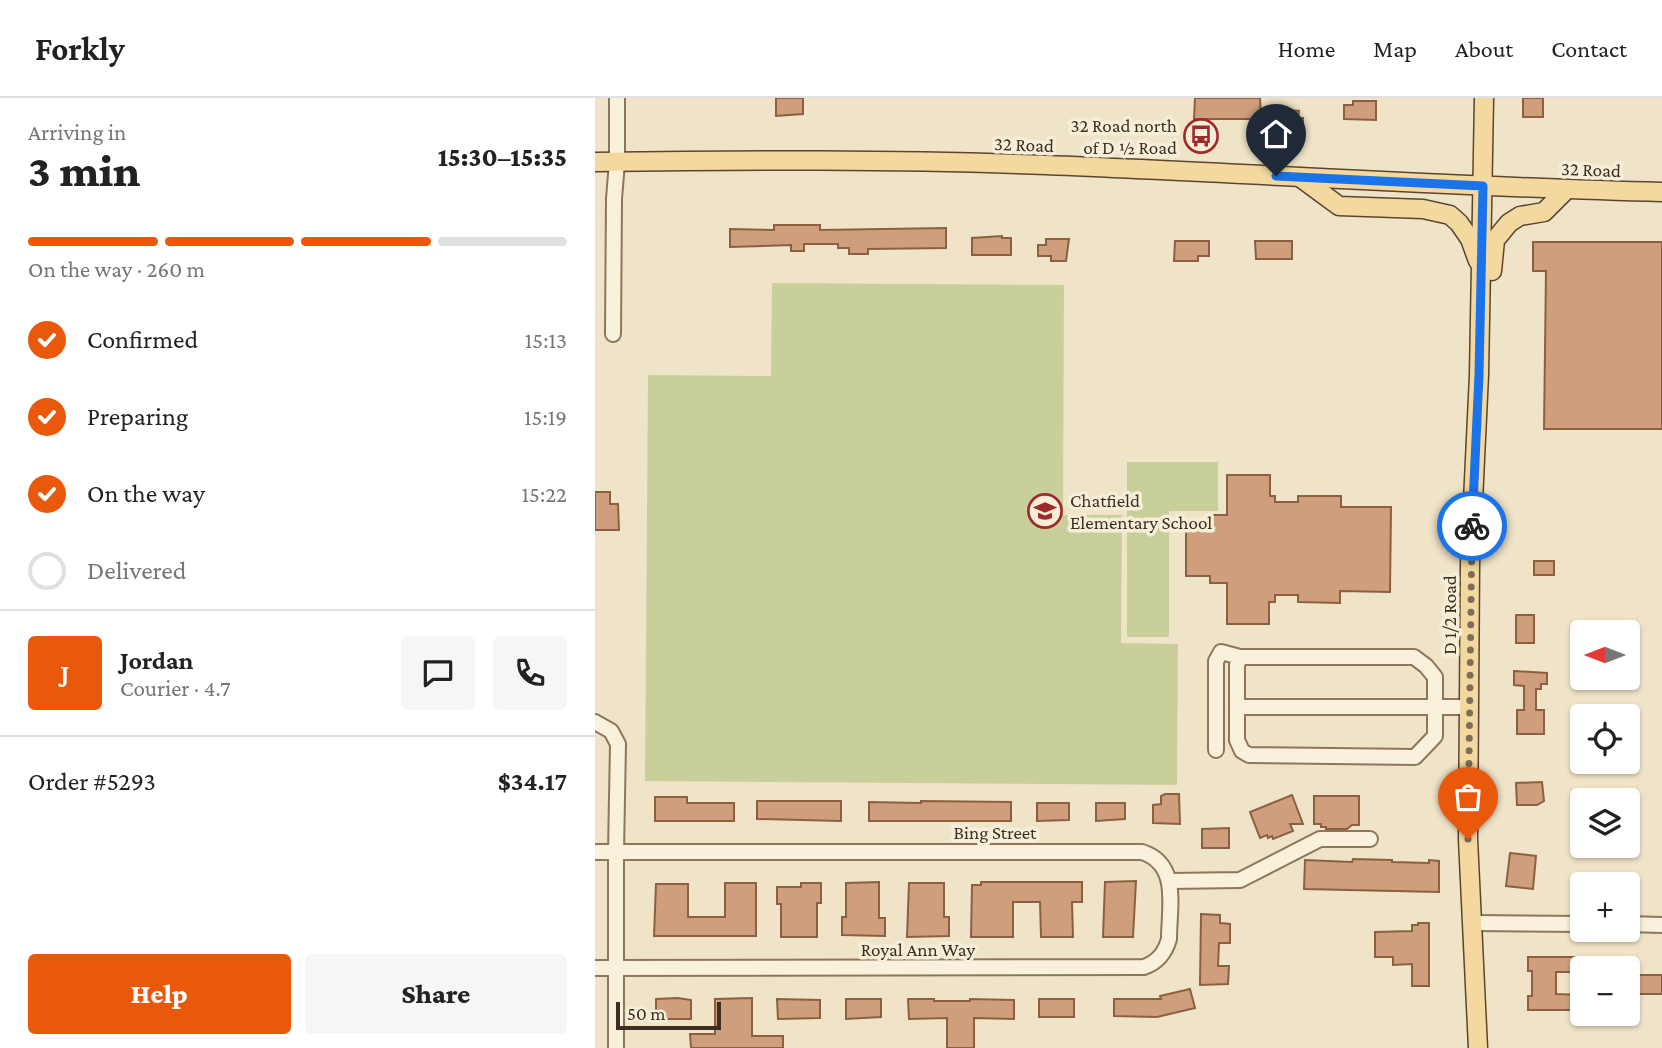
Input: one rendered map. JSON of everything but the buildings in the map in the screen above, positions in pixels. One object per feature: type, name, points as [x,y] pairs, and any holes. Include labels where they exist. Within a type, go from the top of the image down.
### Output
[{"type":"main road","name":"D 1/2 Road","points":[[1478,1048],[1468,839],[1470,564],[1480,316],[1484,98]]},
{"type":"main road","name":"32 Road","points":[[595,162],[936,162],[1044,165],[1662,192]]},
{"type":"main road","points":[[1301,178],[1339,206],[1423,209],[1450,215],[1470,239],[1481,268]]},
{"type":"main road","points":[[1480,316],[1491,296],[1495,240],[1509,223],[1520,216],[1543,212],[1567,189]]},
{"type":"street","points":[[613,334],[617,98]]},
{"type":"street","points":[[1216,750],[1216,661],[1221,652],[1240,657],[1414,657],[1435,677],[1435,736],[1415,757],[1249,755],[1242,751],[1237,740],[1237,665],[1240,657]]},
{"type":"street","points":[[1237,707],[1469,707]]},
{"type":"street","points":[[595,722],[606,726],[616,736],[619,752],[616,1048]]},
{"type":"street","points":[[1170,881],[1240,880],[1320,839],[1370,839]]},
{"type":"street","name":"Bing Street","points":[[595,852],[1142,852],[1161,863],[1170,881]]},
{"type":"street","name":"Royal Ann Way","points":[[595,968],[1144,967],[1157,960],[1167,947],[1170,881]]},
{"type":"street","points":[[1473,923],[1570,924]]},
{"type":"street","points":[[1640,924],[1662,925]]},
{"type":"green space","points":[[772,283],[1064,285],[1063,515],[1122,515],[1121,643],[1178,644],[1177,785],[645,781],[648,375],[771,376]]},
{"type":"green space","points":[[1127,462],[1218,462],[1218,511],[1169,511],[1169,637],[1127,637]]},
{"type":"way so far","points":[[1468,839],[1472,526]]},
{"type":"place","name":"32 Road north of D ½ Road","points":[[1201,136]]},
{"type":"place","name":"Chatfield Elementary School","points":[[1045,511]]},
{"type":"route","points":[[1276,176],[1483,186],[1479,375],[1472,526]]}]
